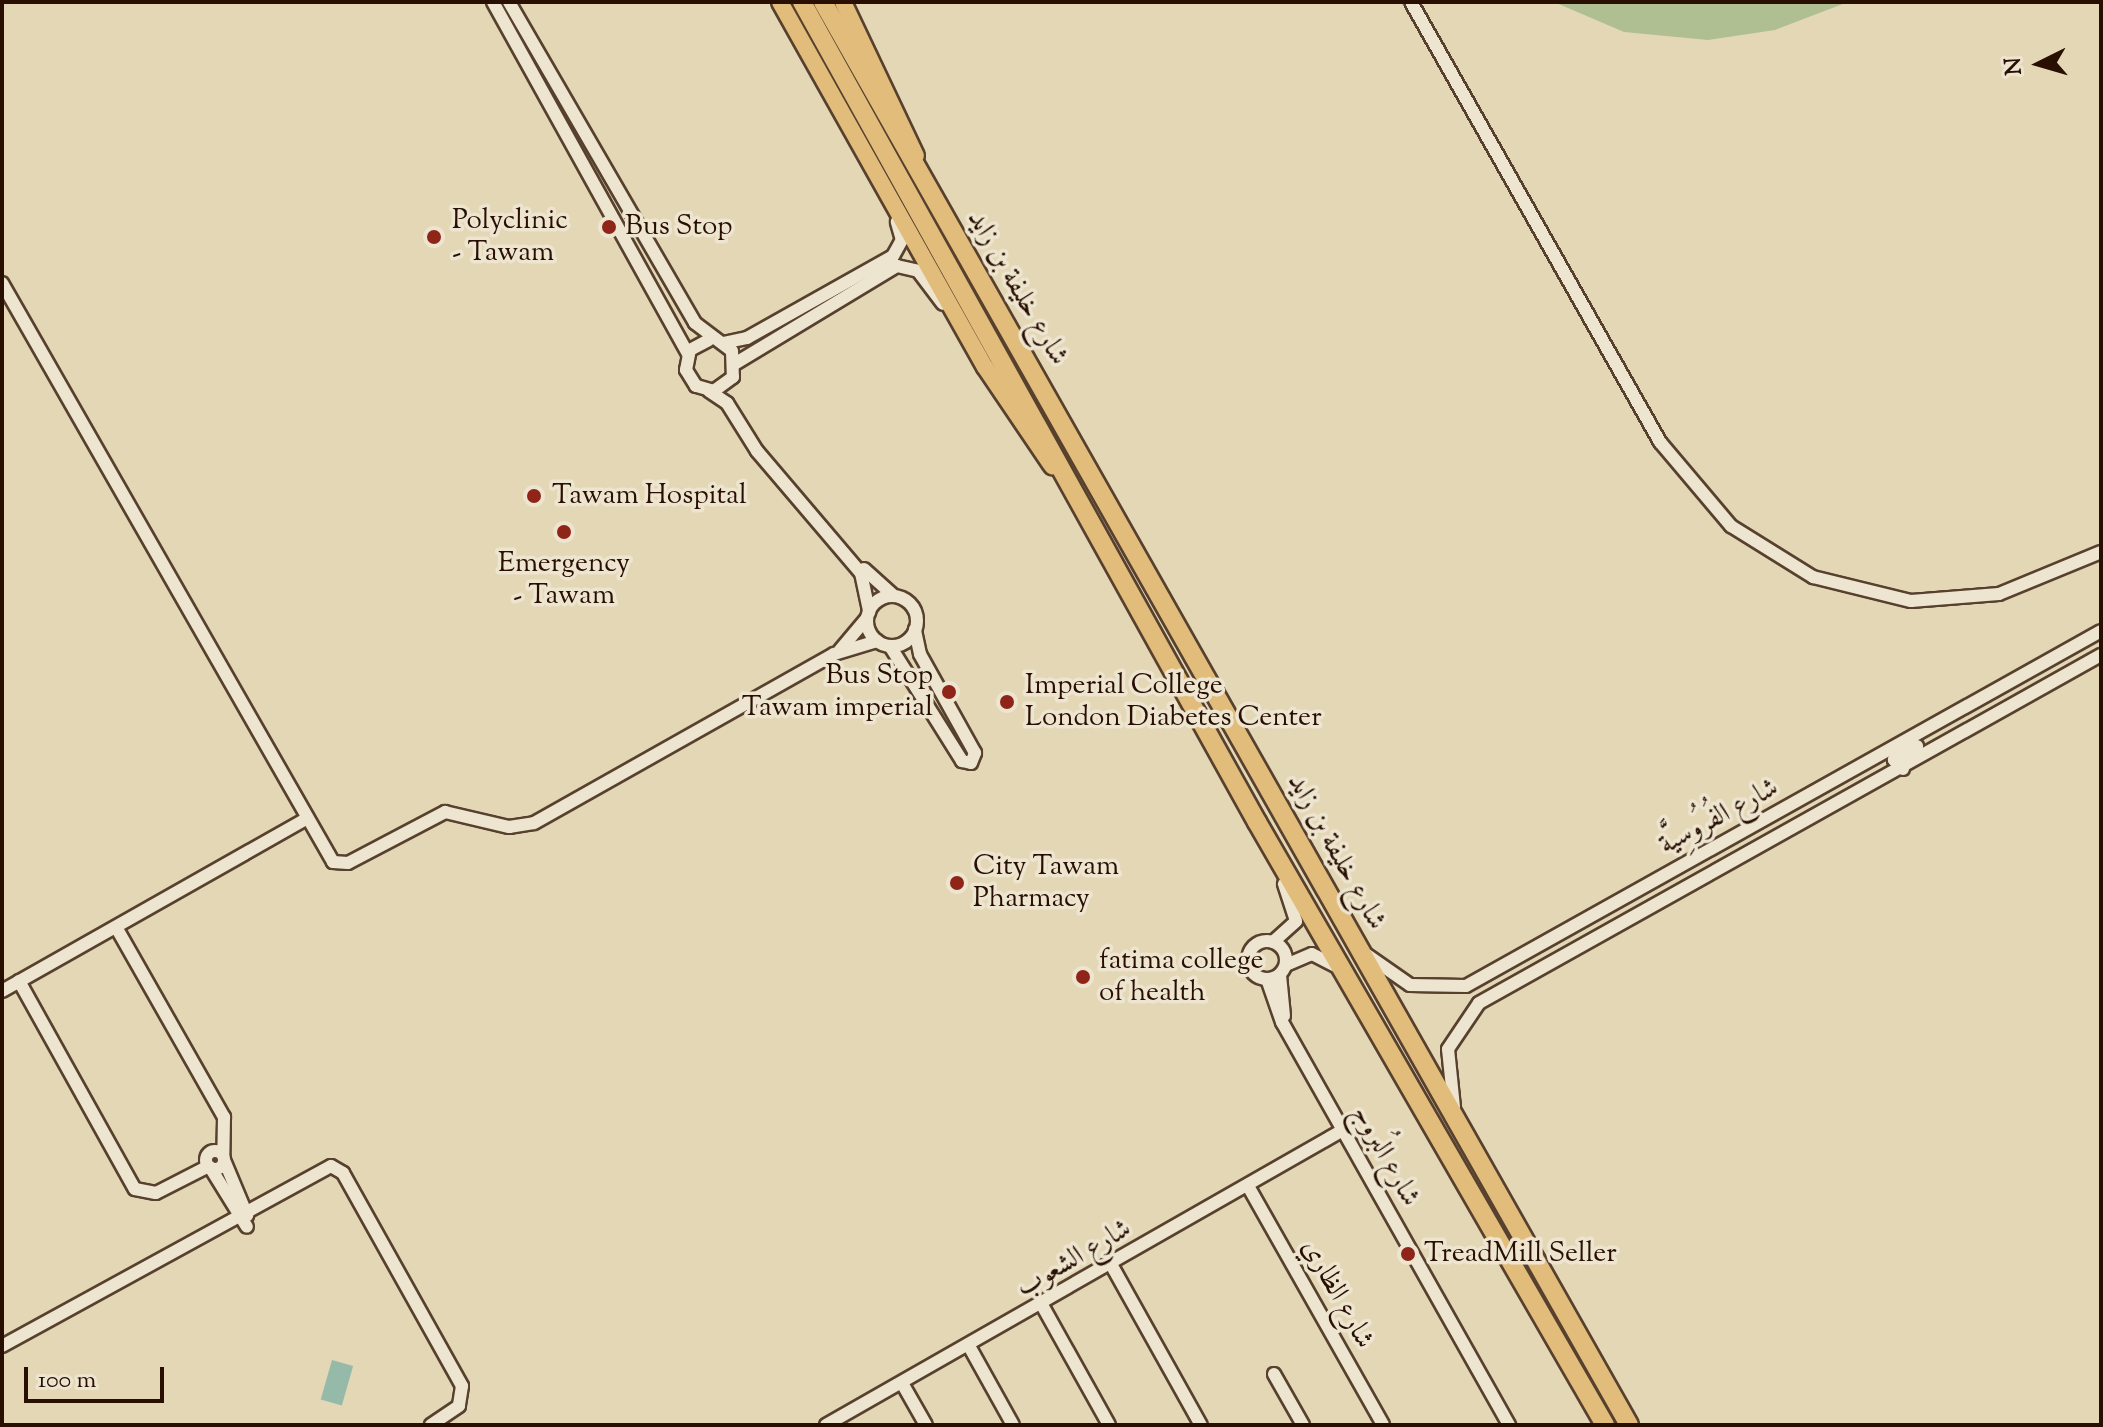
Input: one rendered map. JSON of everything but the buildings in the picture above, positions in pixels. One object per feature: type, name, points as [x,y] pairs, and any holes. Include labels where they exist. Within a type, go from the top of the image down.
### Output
[{"type":"highway","name":"شارع خليفة بن زايد","points":[[802,2],[1257,822],[1605,1425]]},
{"type":"highway","name":"شارع خليفة بن زايد","points":[[823,2],[1629,1425]]},
{"type":"main road","name":"شارع خليفة بن زايد","points":[[780,2],[956,316],[1076,497]]},
{"type":"main road","name":"شارع خليفة بن زايد","points":[[843,2],[894,99],[924,181]]},
{"type":"street","points":[[493,2],[688,354],[688,378],[727,403],[749,442],[861,573],[868,615],[884,644],[962,761],[971,763],[975,753],[920,654],[913,607],[894,596],[754,438],[738,410],[733,377],[736,363],[723,343]]},
{"type":"street","points":[[509,2],[709,340]]},
{"type":"street","points":[[1411,2],[1660,442],[1731,526],[1813,577],[1911,601],[1999,594],[2101,552]]},
{"type":"street","points":[[574,144],[584,144],[606,169]]},
{"type":"street","points":[[688,354],[709,340],[723,343],[747,338],[893,256],[902,235],[893,203]]},
{"type":"street","points":[[736,363],[897,266],[918,271],[956,316]]},
{"type":"street","points":[[2,283],[325,855],[339,864],[445,812],[528,825],[834,654],[884,644],[915,630]]},
{"type":"street","points":[[709,391],[733,377]]},
{"type":"street","points":[[834,654],[868,615],[894,596]]},
{"type":"street","name":"شارع الفُرُوسِيَّة","points":[[1358,948],[1410,985],[1466,986],[1978,703],[2101,631]]},
{"type":"street","name":"شارع الفُرُوسِيَّة","points":[[1455,1118],[1448,1049],[1479,1003],[1903,769],[2101,655]]},
{"type":"street","points":[[1903,769],[1896,759],[1978,703]]},
{"type":"street","points":[[2,991],[306,819]]},
{"type":"street","points":[[1257,822],[1296,912],[1289,934],[1273,942],[1255,945],[1248,957],[1252,971],[1277,973],[1312,954],[1342,971]]},
{"type":"street","points":[[19,981],[129,1184],[156,1193],[194,1172],[214,1160],[225,1135],[220,1110],[116,927]]},
{"type":"street","points":[[1273,942],[1277,973]]},
{"type":"street","name":"شارع البُروج","points":[[1277,973],[1291,1035],[1509,1425]]},
{"type":"street","name":"شارع الشعوب","points":[[828,1424],[1112,1266],[1343,1130]]},
{"type":"street","points":[[214,1160],[249,1226]]},
{"type":"street","points":[[2,1346],[318,1168],[343,1173],[462,1386],[459,1406],[431,1425]]},
{"type":"street","name":"شارع الظاري","points":[[1248,1186],[1380,1420]]},
{"type":"street","points":[[1112,1266],[1201,1425]]},
{"type":"street","points":[[1042,1305],[1109,1425]]},
{"type":"street","points":[[969,1346],[1013,1425]]},
{"type":"street","points":[[1274,1374],[1303,1425]]},
{"type":"street","points":[[902,1383],[926,1425]]},
{"type":"street","points":[[1367,1425],[1380,1420]]},
{"type":"shaded area","points":[[1554,2],[1848,2],[1775,30],[1708,40],[1624,32]]},
{"type":"shaded area","points":[[332,1360],[353,1366],[342,1405],[321,1399]]},
{"type":"place","name":"Bus Stop","points":[[609,227]]},
{"type":"place","name":"Polyclinic - Tawam","points":[[434,237]]},
{"type":"place","name":"Tawam Hospital","points":[[534,496]]},
{"type":"place","name":"Emergency - Tawam","points":[[564,532]]},
{"type":"place","name":"Bus Stop Tawam imperial","points":[[949,692]]},
{"type":"place","name":"Imperial College London Diabetes Center","points":[[1007,702]]},
{"type":"place","name":"City Tawam Pharmacy","points":[[957,883]]},
{"type":"place","name":"fatima college of health","points":[[1083,977]]},
{"type":"place","name":"TreadMill Seller","points":[[1408,1254]]}]
